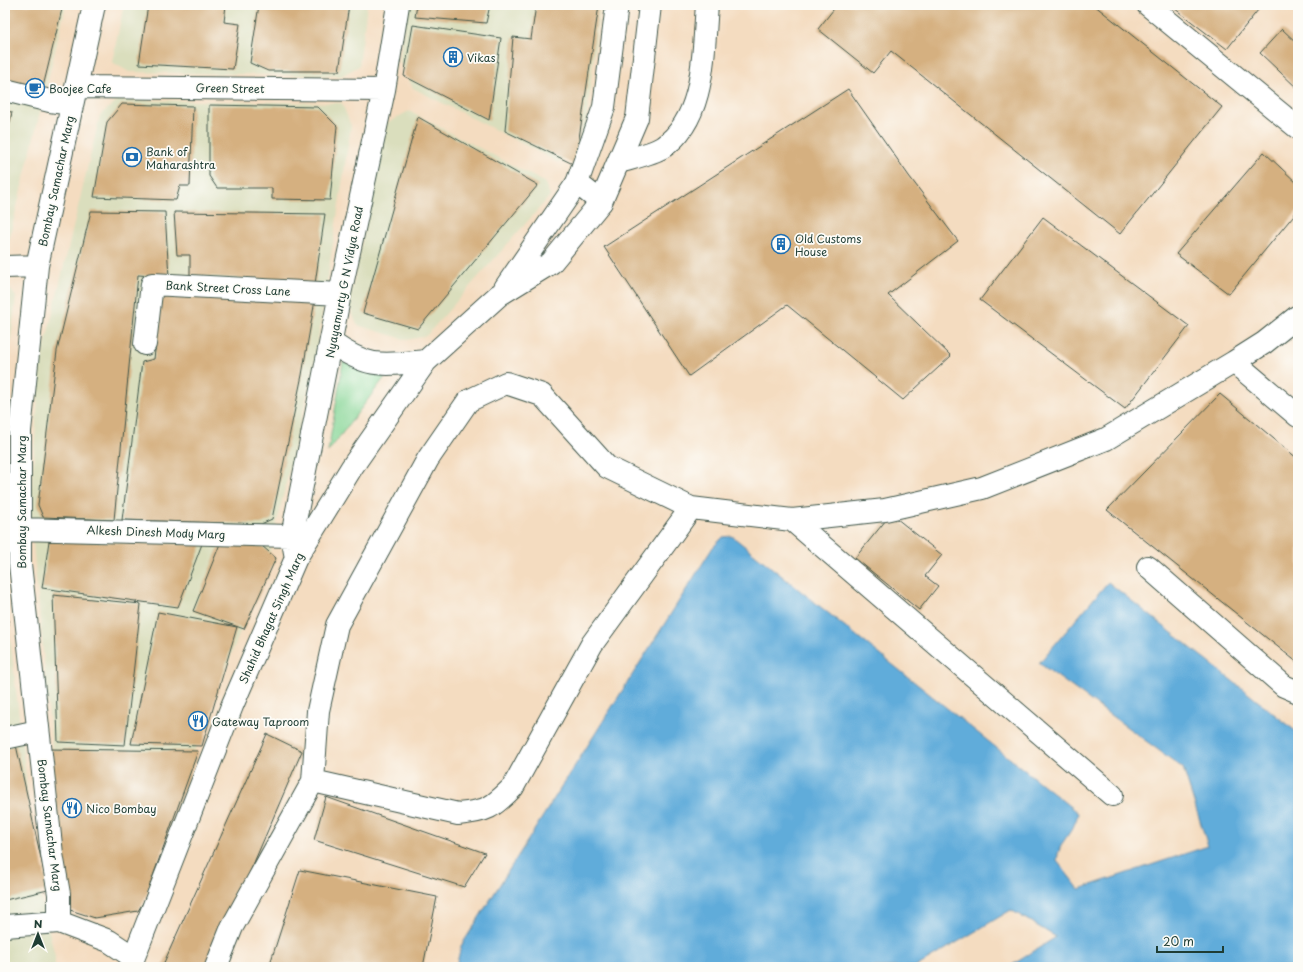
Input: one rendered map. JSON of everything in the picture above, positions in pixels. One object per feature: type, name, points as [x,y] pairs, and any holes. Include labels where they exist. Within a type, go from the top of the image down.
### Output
[{"type":"street","name":"Bombay Samachar Marg","points":[[59,922],[59,894],[52,854],[20,564],[20,431],[37,266],[94,5]]},
{"type":"street","name":"Nyayamurty G N Vidya Road","points":[[296,558],[292,536],[332,342],[340,294],[384,90],[398,5]]},
{"type":"street","name":"Shahid Bhagat Singh Marg","points":[[499,296],[577,184],[604,107],[617,5]]},
{"type":"street","name":"Shahid Bhagat Singh Marg","points":[[131,962],[232,706],[296,558],[352,467],[426,361],[499,296],[551,263],[601,202],[637,118],[650,5]]},
{"type":"street","points":[[619,162],[662,147],[680,131],[694,103],[700,85],[707,5]]},
{"type":"street","points":[[1148,5],[1298,128]]},
{"type":"street","name":"Green Street","points":[[5,90],[50,101],[74,95],[384,90]]},
{"type":"street","points":[[577,184],[601,202]]},
{"type":"street","points":[[5,267],[37,266]]},
{"type":"street","name":"Bank Street Cross Lane","points":[[145,344],[152,284],[340,294]]},
{"type":"street","points":[[216,967],[232,928],[314,781],[318,711],[336,624],[428,459],[468,401],[506,382],[542,395],[607,467],[691,508],[792,520],[885,510],[982,488],[1106,439],[1234,362],[1264,342],[1298,316]]},
{"type":"street","points":[[332,342],[358,359],[373,363],[388,364],[426,361]]},
{"type":"street","points":[[1234,362],[1298,416]]},
{"type":"street","points":[[5,451],[20,431]]},
{"type":"street","points":[[314,781],[458,814],[481,812],[497,803],[513,787],[592,644],[691,508]]},
{"type":"street","points":[[792,520],[1112,795]]},
{"type":"street","name":"Alkesh Dinesh Mody Marg","points":[[19,529],[292,536]]},
{"type":"street","points":[[1148,567],[1284,686],[1298,692]]},
{"type":"street","points":[[5,738],[38,731]]},
{"type":"street","points":[[5,926],[59,922],[109,941],[131,962]]},
{"type":"shaded area","points":[[5,5],[66,5],[7,248],[5,248]]},
{"type":"shaded area","points":[[124,5],[367,5],[359,66],[341,76],[129,72],[112,62]]},
{"type":"shaded area","points":[[408,5],[600,5],[582,156],[558,162],[413,88],[399,60]]},
{"type":"shaded area","points":[[118,100],[342,103],[351,126],[315,360],[269,556],[138,898],[66,899],[30,511],[40,366],[100,115]]},
{"type":"shaded area","points":[[409,111],[546,183],[550,196],[426,336],[407,340],[357,325],[349,304],[387,123]]},
{"type":"shaded area","points":[[5,282],[16,297],[5,391]]},
{"type":"shaded area","points":[[5,591],[38,886],[55,956],[55,967],[5,967]]},
{"type":"green space","points":[[343,362],[385,377],[328,452]]},
{"type":"water","points":[[732,536],[1078,813],[1074,826],[1060,847],[1057,861],[1079,889],[1208,846],[1183,768],[1039,663],[1108,582],[1298,733],[1298,967],[1009,967],[1056,937],[1011,910],[916,967],[456,967],[461,946],[713,547],[723,537]]},
{"type":"building","points":[[5,5],[63,5],[42,91],[5,82]]},
{"type":"building","points":[[148,5],[226,5],[224,22],[240,24],[233,69],[139,64]]},
{"type":"building","points":[[259,5],[349,5],[339,71],[268,71],[250,63]]},
{"type":"building","points":[[417,5],[490,5],[486,23],[415,17]]},
{"type":"building","points":[[536,5],[599,5],[575,165],[505,131],[513,37],[531,39]]},
{"type":"building","points":[[837,5],[1094,5],[1222,107],[1120,234],[891,51],[873,73],[818,29]]},
{"type":"building","points":[[1170,5],[1262,5],[1227,49]]},
{"type":"building","name":"Vikas","points":[[413,25],[501,38],[489,120],[404,76]]},
{"type":"building","points":[[1282,29],[1298,44],[1298,89],[1260,53]]},
{"type":"building","name":"Old Customs House","points":[[848,89],[909,176],[958,241],[888,295],[951,356],[903,400],[787,305],[689,376],[604,247]]},
{"type":"building","points":[[122,104],[193,106],[190,186],[180,186],[176,200],[94,197],[107,122]]},
{"type":"building","points":[[209,105],[318,107],[337,126],[330,200],[272,199],[272,188],[217,188],[209,176]]},
{"type":"building","points":[[5,111],[12,112],[6,141],[5,141]]},
{"type":"building","points":[[418,117],[538,185],[418,329],[363,313]]},
{"type":"building","points":[[1264,152],[1298,184],[1298,210],[1229,294],[1176,254]]},
{"type":"building","points":[[91,211],[165,212],[169,277],[138,275],[114,520],[43,517],[38,505],[57,351]]},
{"type":"building","points":[[174,212],[325,214],[315,284],[190,275],[190,255],[177,255]]},
{"type":"building","points":[[1043,217],[1189,326],[1125,409],[980,300]]},
{"type":"building","points":[[162,292],[315,300],[302,375],[272,519],[261,524],[122,520],[142,362],[154,359]]},
{"type":"building","points":[[1220,394],[1298,459],[1298,663],[1107,510]]},
{"type":"building","points":[[891,514],[942,555],[925,576],[938,586],[919,610],[855,558]]},
{"type":"building","points":[[49,541],[202,544],[178,607],[42,588]]},
{"type":"building","points":[[220,544],[262,546],[276,558],[244,629],[193,611]]},
{"type":"building","points":[[53,595],[141,604],[125,745],[58,742]]},
{"type":"building","points":[[5,606],[9,625],[5,628]]},
{"type":"building","points":[[158,612],[237,627],[202,746],[131,744]]},
{"type":"building","points":[[267,734],[302,751],[209,967],[162,967]]},
{"type":"building","points":[[16,745],[48,890],[5,900],[5,748]]},
{"type":"building","points":[[48,749],[198,751],[144,901],[138,911],[95,918],[70,910]]},
{"type":"building","points":[[326,797],[485,853],[464,887],[314,840]]},
{"type":"building","points":[[300,870],[437,897],[423,967],[269,967]]},
{"type":"place","name":"Vikas","points":[[453,57]]},
{"type":"place","name":"Boojee Cafe","points":[[35,88]]},
{"type":"place","name":"Bank of Maharashtra","points":[[132,157]]},
{"type":"place","name":"Old Customs House","points":[[781,244]]},
{"type":"place","name":"Gateway Taproom","points":[[198,721]]},
{"type":"place","name":"Nico Bombay","points":[[72,808]]}]
